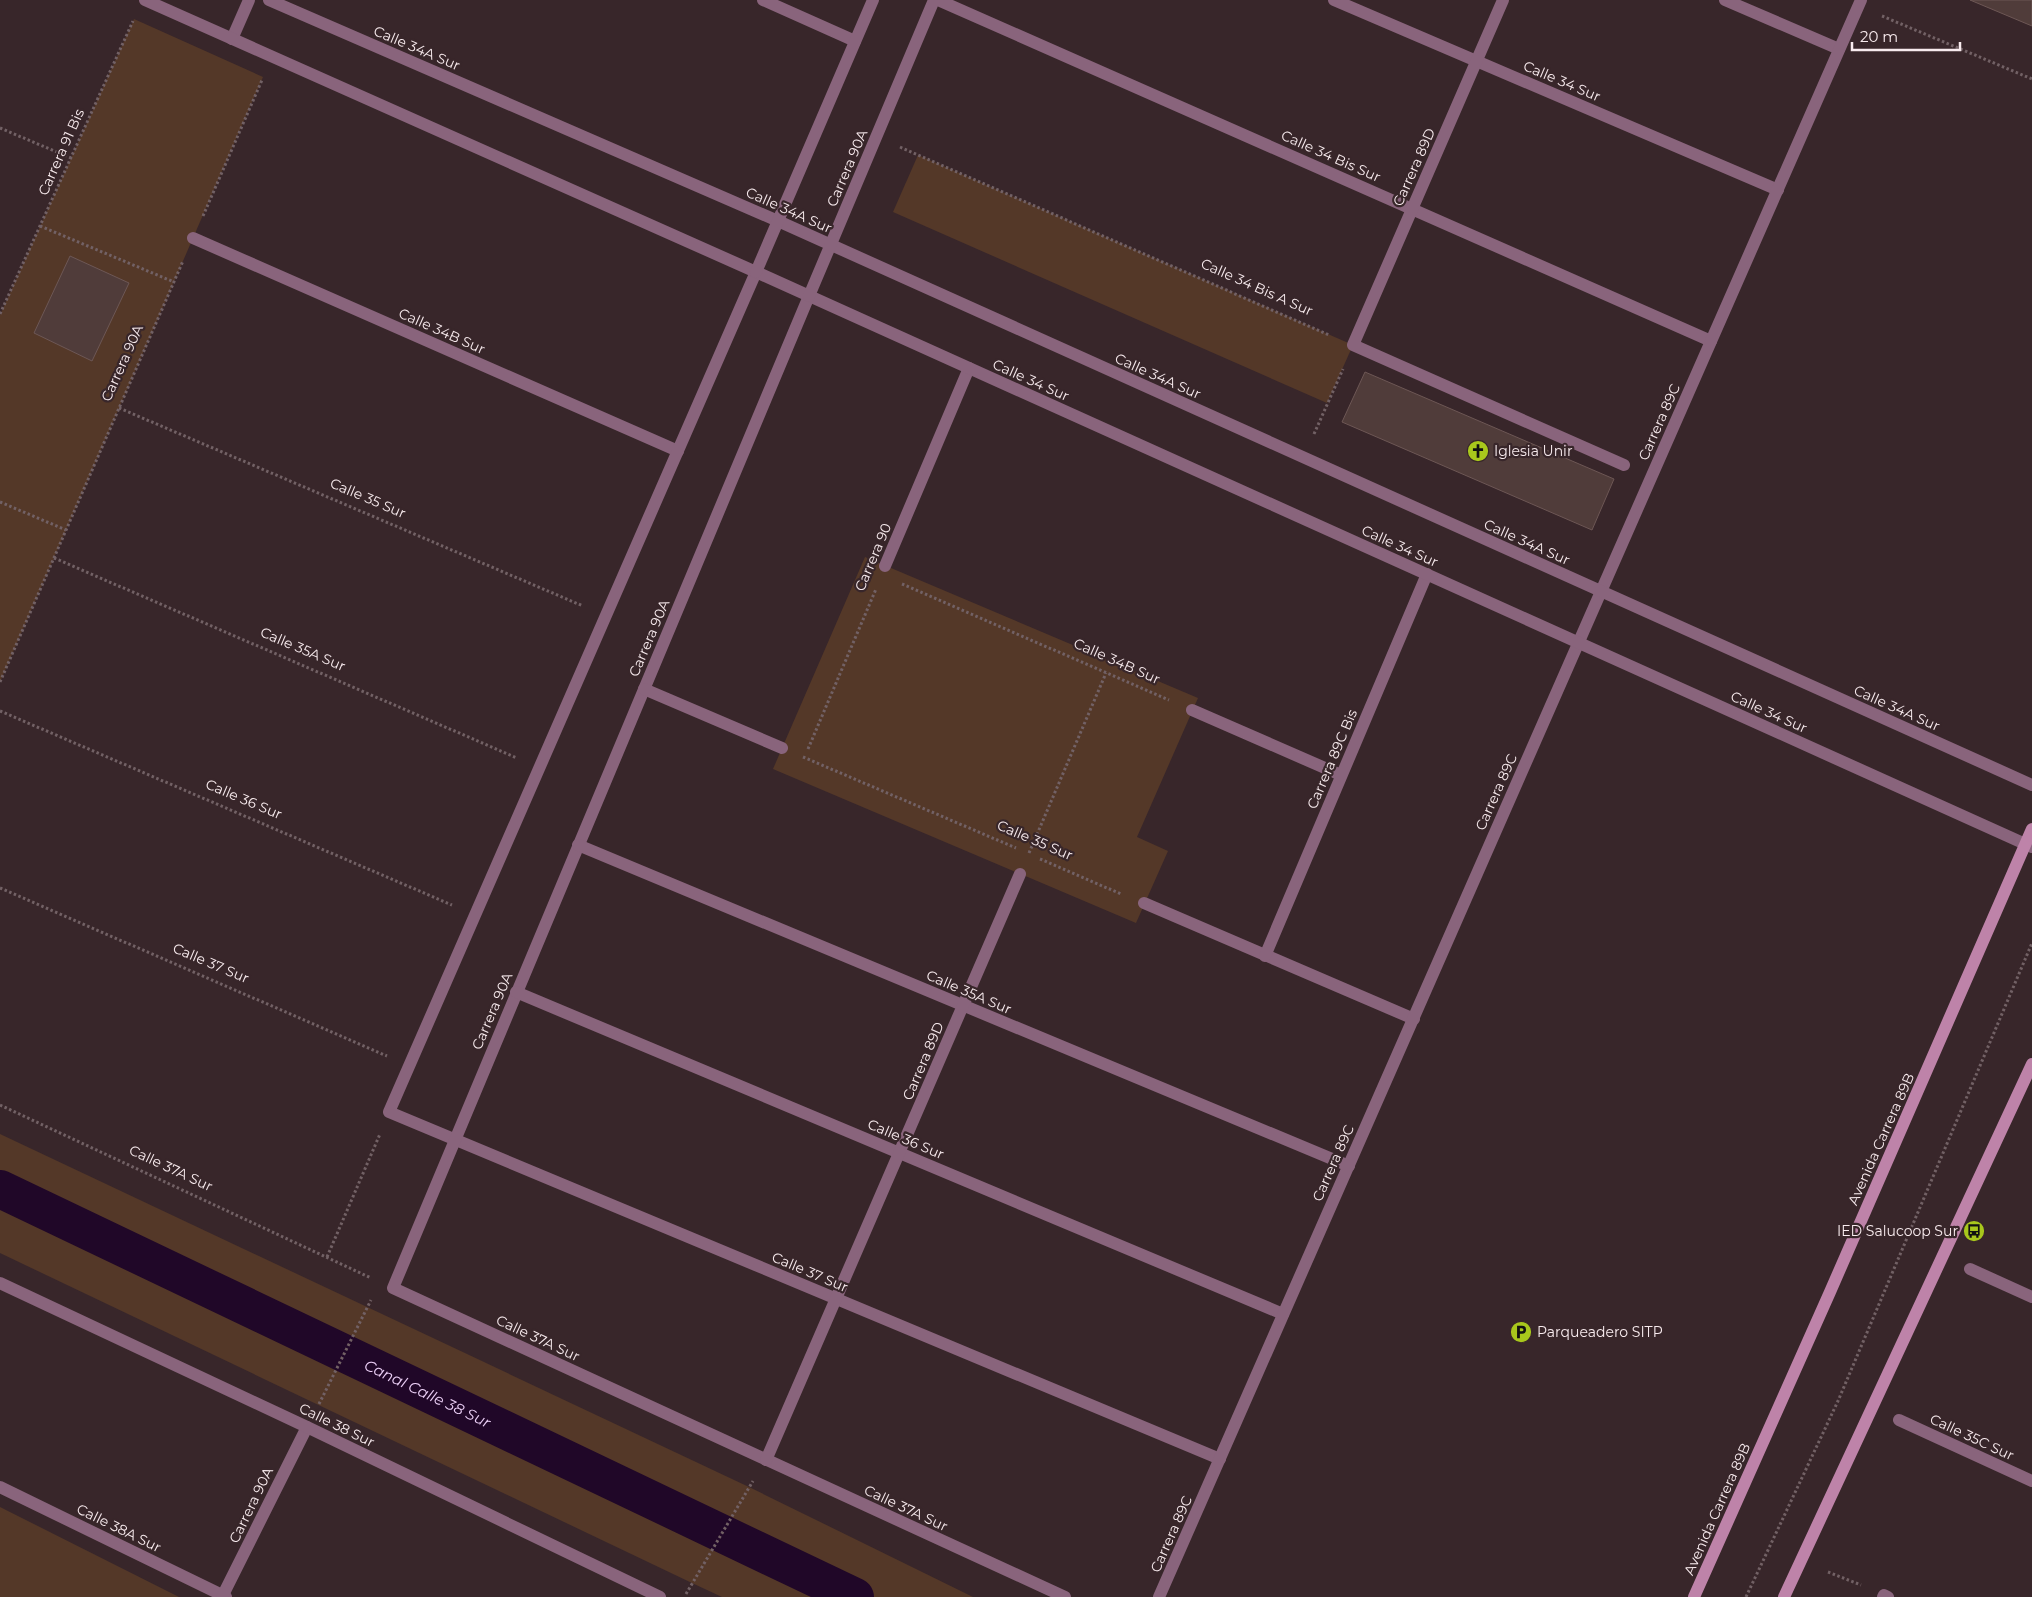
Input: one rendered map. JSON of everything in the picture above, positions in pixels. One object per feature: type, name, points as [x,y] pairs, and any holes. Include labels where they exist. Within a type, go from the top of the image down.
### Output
[{"type":"main road","name":"Avenida Carrera 89B","points":[[1694,1597],[2029,846],[2032,829]]},
{"type":"main road","points":[[1784,1597],[2032,1064]]},
{"type":"street","points":[[145,0],[756,272]]},
{"type":"street","points":[[232,39],[249,0]]},
{"type":"street","name":"Calle 34A Sur","points":[[269,0],[778,221],[2032,785]]},
{"type":"street","points":[[763,0],[788,6],[855,41]]},
{"type":"street","points":[[389,1112],[873,0]]},
{"type":"street","name":"Carrera 90A","points":[[393,1288],[934,0]]},
{"type":"street","name":"Calle 34 Bis Sur","points":[[938,0],[1711,341]]},
{"type":"street","name":"Calle 34 Sur","points":[[1334,0],[1778,190]]},
{"type":"street","name":"Carrera 89D","points":[[1353,345],[1503,0]]},
{"type":"street","points":[[1725,0],[1839,49]]},
{"type":"street","name":"Carrera 89C","points":[[1160,1597],[1860,3]]},
{"type":"street","name":"Calle 34B Sur","points":[[194,238],[678,450]]},
{"type":"street","name":"Calle 34 Sur","points":[[756,272],[2029,846]]},
{"type":"street","points":[[1353,345],[1624,465]]},
{"type":"street","name":"Carrera 90","points":[[883,570],[968,368]]},
{"type":"street","name":"Carrera 89C Bis","points":[[1265,956],[1427,574]]},
{"type":"street","points":[[644,689],[782,748]]},
{"type":"street","points":[[1192,710],[1341,775]]},
{"type":"street","name":"Calle 35A Sur","points":[[578,845],[1349,1166]]},
{"type":"street","name":"Carrera 89D","points":[[766,1460],[1020,874]]},
{"type":"street","points":[[1144,904],[1414,1019]]},
{"type":"street","name":"Calle 36 Sur","points":[[516,992],[1284,1314]]},
{"type":"street","name":"Calle 37 Sur","points":[[389,1112],[1220,1460]]},
{"type":"street","points":[[1970,1269],[2032,1297]]},
{"type":"street","name":"Calle 38 Sur","points":[[0,1283],[307,1427],[660,1597]]},
{"type":"street","name":"Calle 37A Sur","points":[[393,1288],[1065,1597]]},
{"type":"street","name":"Calle 35C Sur","points":[[1899,1420],[2032,1481]]},
{"type":"street","name":"Carrera 90A","points":[[224,1597],[307,1427]]},
{"type":"street","name":"Calle 38A Sur","points":[[0,1487],[224,1597]]},
{"type":"path","points":[[1860,3],[2032,79]]},
{"type":"path","name":"Carrera 91 Bis","points":[[0,314],[2,304],[40,226],[134,19]]},
{"type":"path","name":"Carrera 90A","points":[[0,682],[272,57]]},
{"type":"path","points":[[0,128],[70,158]]},
{"type":"path","name":"Calle 34 Bis A Sur","points":[[876,137],[1353,345]]},
{"type":"path","points":[[40,226],[174,282]]},
{"type":"path","points":[[1304,458],[1353,345]]},
{"type":"path","name":"Calle 35 Sur","points":[[119,408],[606,616]]},
{"type":"path","points":[[0,502],[66,530]]},
{"type":"path","name":"Calle 35A Sur","points":[[54,558],[539,768]]},
{"type":"path","name":"Calle 34B Sur","points":[[883,570],[1106,673],[1192,710]]},
{"type":"path","name":"Carrera 90","points":[[805,758],[883,570]]},
{"type":"path","points":[[1020,874],[1106,673]]},
{"type":"path","name":"Calle 36 Sur","points":[[0,711],[475,914]]},
{"type":"path","name":"Calle 35 Sur","points":[[782,748],[1020,850]]},
{"type":"path","name":"Calle 35 Sur","points":[[1028,854],[1144,904]]},
{"type":"path","name":"Calle 37 Sur","points":[[0,888],[409,1066]]},
{"type":"path","points":[[1746,1597],[1838,1401],[2032,943]]},
{"type":"path","name":"Calle 37A Sur","points":[[0,1105],[393,1288]]},
{"type":"path","points":[[327,1258],[389,1112]]},
{"type":"path","points":[[319,1405],[367,1308]]},
{"type":"path","points":[[684,1597],[749,1487]]},
{"type":"path","points":[[1828,1572],[1885,1596]]},
{"type":"shaded area","points":[[134,19],[263,77],[0,682],[0,315]]},
{"type":"shaded area","points":[[918,155],[1353,345],[1327,403],[893,212]]},
{"type":"shaded area","points":[[865,557],[1198,698],[1137,837],[1168,851],[1136,923],[773,769]]},
{"type":"shaded area","points":[[0,1134],[749,1487],[973,1597],[722,1597],[692,1583],[0,1253]]},
{"type":"shaded area","points":[[0,1507],[179,1597],[0,1597]]},
{"type":"building","points":[[1970,0],[2032,0],[2032,26]]},
{"type":"building","points":[[70,256],[129,283],[92,361],[34,333]]},
{"type":"building","name":"Iglesia Unir","points":[[1365,372],[1614,479],[1592,530],[1342,422]]},
{"type":"waterway","name":"Canal Calle 38 Sur","points":[[0,1189],[855,1597]]},
{"type":"place","name":"Iglesia Unir","points":[[1478,451]]},
{"type":"place","name":"IED Salucoop Sur","points":[[1974,1231]]},
{"type":"place","name":"Parqueadero SITP","points":[[1521,1332]]}]
